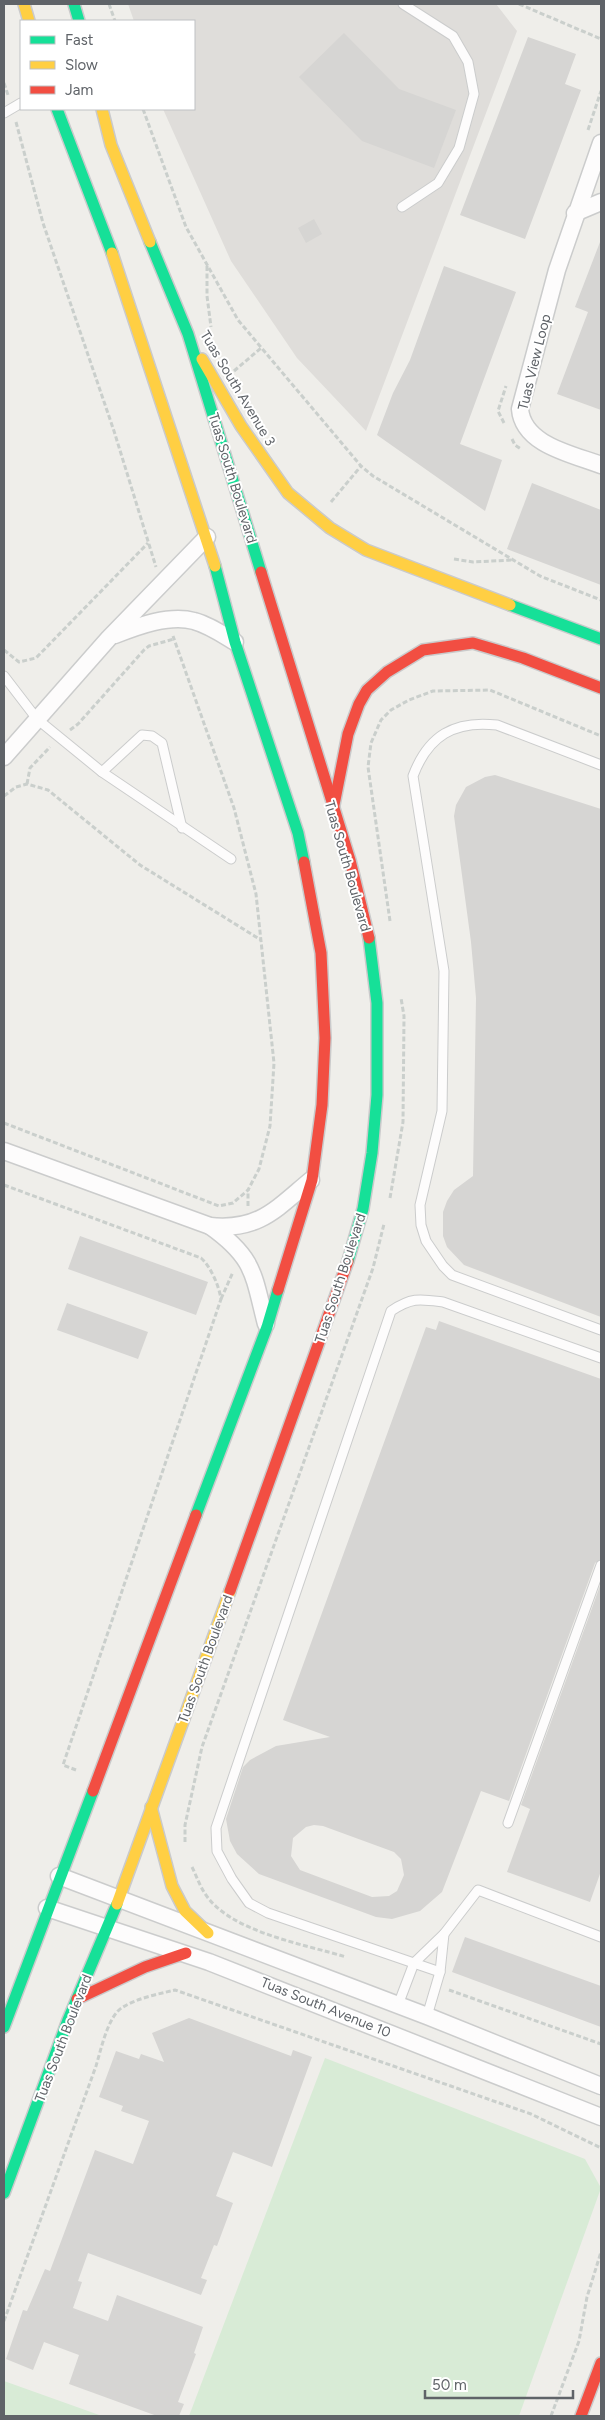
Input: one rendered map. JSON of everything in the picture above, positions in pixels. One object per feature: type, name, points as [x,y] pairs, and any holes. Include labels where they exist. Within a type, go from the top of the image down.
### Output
[{"type":"main road","points":[[24,4],[29,20]]},
{"type":"main road","points":[[74,4],[79,20]]},
{"type":"main road","points":[[4,2028],[47,1908],[266,1327],[312,1180],[322,1105],[326,1038],[321,953],[312,896],[298,833],[235,642],[207,536],[138,327],[102,224],[57,110]]},
{"type":"main road","name":"Tuas South Avenue 3","points":[[102,110],[111,145],[188,334],[241,426],[288,493],[330,528],[366,550],[601,639]]},
{"type":"main road","name":"Tuas South Boulevard","points":[[4,2193],[77,1999],[108,1928],[342,1278],[363,1209],[372,1153],[377,1095],[377,1003],[372,951],[350,860],[333,810],[188,334]]},
{"type":"main road","points":[[333,810],[348,734],[359,704],[367,690],[387,672],[424,650],[473,643],[523,658],[601,688]]},
{"type":"main road","points":[[151,1807],[172,1886],[185,1911],[208,1933]]},
{"type":"main road","points":[[77,1999],[145,1968],[186,1953]]},
{"type":"main road","points":[[581,2416],[601,2363]]},
{"type":"street","name":"Tuas View Loop","points":[[601,142],[557,270],[520,409],[521,420],[538,440],[601,465]]},
{"type":"street","points":[[576,213],[601,202]]},
{"type":"street","points":[[4,756],[109,638],[207,536]]},
{"type":"street","points":[[109,638],[140,626],[175,620],[192,620],[208,626],[235,642]]},
{"type":"street","points":[[4,1151],[210,1226],[229,1227],[263,1219],[312,1180]]},
{"type":"street","points":[[210,1226],[245,1256],[252,1270],[266,1327]]},
{"type":"street","name":"Tuas South Avenue 10","points":[[59,1876],[427,2016],[601,2086]]},
{"type":"street","name":"Tuas South Avenue 10","points":[[47,1908],[186,1953],[601,2118]]},
{"type":"lane","points":[[402,207],[438,183],[460,148],[474,94],[468,62],[453,36],[403,4]]},
{"type":"lane","points":[[4,113],[20,104]]},
{"type":"lane","points":[[4,676],[37,720],[102,772],[182,828],[232,859]]},
{"type":"lane","points":[[601,765],[497,725],[481,723],[463,725],[443,734],[430,745],[419,760],[413,776],[444,971],[442,1111],[420,1205],[421,1225],[426,1241],[452,1276],[601,1330]]},
{"type":"lane","points":[[102,772],[142,735],[157,738],[162,743],[182,828]]},
{"type":"lane","points":[[440,1972],[268,1913],[250,1903],[232,1879],[217,1851],[216,1828],[391,1311],[404,1302],[417,1298],[443,1302],[601,1358]]},
{"type":"lane","points":[[508,1823],[601,1565]]},
{"type":"lane","points":[[398,2005],[414,1963],[444,1934],[478,1890],[601,1937]]},
{"type":"lane","points":[[427,2016],[440,1972],[444,1934]]},
{"type":"path","points":[[109,4],[114,20]]},
{"type":"path","points":[[519,4],[601,39]]},
{"type":"path","points":[[144,110],[186,227],[238,320],[361,466],[373,476],[540,576],[601,600]]},
{"type":"path","points":[[207,265],[207,296],[212,333]]},
{"type":"path","points":[[230,375],[261,348]]},
{"type":"path","points":[[327,506],[361,466]]},
{"type":"path","points":[[4,650],[19,662],[36,658],[149,543]]},
{"type":"path","points":[[450,558],[473,562],[514,560]]},
{"type":"path","points":[[27,784],[30,768],[59,737],[78,724],[144,650],[149,646],[174,639]]},
{"type":"path","points":[[4,796],[16,788],[27,784],[48,790],[140,865],[261,940]]},
{"type":"path","points":[[371,792],[391,928]]},
{"type":"path","points":[[389,1202],[403,1122],[404,1016],[401,996]]},
{"type":"path","points":[[4,1185],[201,1258],[206,1263],[221,1299],[63,1765],[96,1777]]},
{"type":"path","points":[[185,1851],[185,1825],[202,1747],[373,1268],[386,1219]]},
{"type":"path","points":[[191,1865],[204,1893],[222,1912],[262,1931],[354,1959]]},
{"type":"path","points":[[436,1985],[601,2044]]},
{"type":"path","points":[[4,2321],[96,2066],[107,2030],[121,2007],[148,1997],[175,1990],[531,2114],[601,2148]]},
{"type":"path","points":[[551,2416],[579,2340],[587,2297],[601,2252]]},
{"type":"shaded area","points":[[128,4],[496,4],[517,31],[366,431],[297,358],[231,261],[163,110],[195,110],[195,20],[134,20]]},
{"type":"green space","points":[[325,2058],[585,2159],[601,2188],[519,2416],[189,2416]]},
{"type":"green space","points":[[4,2381],[102,2416],[4,2416]]},
{"type":"building","points":[[344,33],[399,89],[456,110],[434,168],[362,141],[299,77]]},
{"type":"building","points":[[528,37],[576,54],[565,84],[581,90],[525,239],[460,215]]},
{"type":"building","points":[[314,219],[322,234],[306,243],[298,228]]},
{"type":"building","points":[[600,242],[601,410],[557,394],[588,312],[575,307]]},
{"type":"building","points":[[444,266],[516,292],[460,444],[502,460],[485,511],[377,435],[393,393],[410,360]]},
{"type":"building","points":[[532,483],[601,510],[601,585],[507,549]]},
{"type":"building","points":[[495,775],[601,809],[601,1317],[464,1265],[447,1247],[443,1236],[443,1212],[447,1201],[454,1190],[473,1176],[476,998],[471,942],[454,816],[456,805],[466,787],[485,777]]},
{"type":"building","points":[[80,1236],[208,1282],[196,1315],[68,1269]]},
{"type":"building","points":[[67,1303],[148,1332],[138,1359],[57,1330]]},
{"type":"building","points":[[439,1321],[601,1379],[601,1559],[595,1563],[509,1801],[481,1791],[442,1892],[420,1911],[392,1919],[376,1917],[259,1874],[237,1854],[230,1841],[226,1819],[243,1767],[250,1760],[276,1746],[330,1737],[283,1720],[426,1327],[436,1330]],"holes":[[[314,1825],[323,1826],[394,1852],[401,1859],[404,1875],[397,1891],[389,1896],[372,1897],[300,1870],[291,1856],[293,1838],[306,1827]]]},
{"type":"building","points":[[601,1583],[601,1871],[590,1902],[507,1872],[530,1809],[521,1805]]},
{"type":"building","points":[[465,1937],[601,1986],[601,2027],[452,1972]]},
{"type":"building","points":[[189,2018],[291,2056],[293,2050],[312,2057],[272,2167],[233,2152],[216,2196],[233,2203],[217,2246],[214,2245],[201,2278],[207,2280],[201,2295],[88,2253],[78,2281],[82,2282],[73,2308],[108,2321],[117,2295],[203,2327],[194,2353],[196,2354],[178,2402],[184,2404],[179,2416],[157,2416],[69,2384],[79,2355],[44,2342],[33,2370],[6,2359],[23,2310],[27,2311],[45,2269],[50,2271],[95,2150],[133,2164],[149,2121],[121,2111],[123,2106],[99,2097],[116,2051],[139,2059],[141,2054],[164,2062],[152,2033]]},
{"type":"traffic: fast","points":[[74,4],[79,20]]},
{"type":"traffic: fast","points":[[57,110],[112,253]]},
{"type":"traffic: fast","points":[[150,242],[188,334],[261,572]]},
{"type":"traffic: fast","points":[[215,566],[235,642],[298,833],[304,862]]},
{"type":"traffic: fast","points":[[510,605],[601,639]]},
{"type":"traffic: fast","points":[[348,1261],[363,1209],[372,1153],[377,1095],[377,1003],[369,938]]},
{"type":"traffic: fast","points":[[196,1515],[267,1327],[278,1290]]},
{"type":"traffic: fast","points":[[4,2027],[93,1791]]},
{"type":"traffic: fast","points":[[4,2193],[68,2020],[117,1904]]},
{"type":"traffic: slow","points":[[24,4],[29,20]]},
{"type":"traffic: slow","points":[[102,110],[111,145],[150,242]]},
{"type":"traffic: slow","points":[[112,253],[215,566]]},
{"type":"traffic: slow","points":[[202,359],[241,426],[288,493],[330,528],[366,550],[510,605]]},
{"type":"traffic: slow","points":[[117,1904],[230,1591]]},
{"type":"traffic: slow","points":[[151,1807],[172,1886],[185,1911],[208,1933]]},
{"type":"traffic: jam","points":[[261,572],[350,860],[369,938]]},
{"type":"traffic: jam","points":[[333,810],[348,734],[359,704],[367,690],[387,672],[423,650],[473,643],[523,658],[601,688]]},
{"type":"traffic: jam","points":[[278,1290],[312,1180],[322,1105],[325,1038],[321,953],[304,862]]},
{"type":"traffic: jam","points":[[230,1591],[348,1261]]},
{"type":"traffic: jam","points":[[93,1791],[196,1515]]},
{"type":"traffic: jam","points":[[77,1999],[145,1967],[186,1953]]},
{"type":"traffic: jam","points":[[581,2416],[601,2363]]}]
